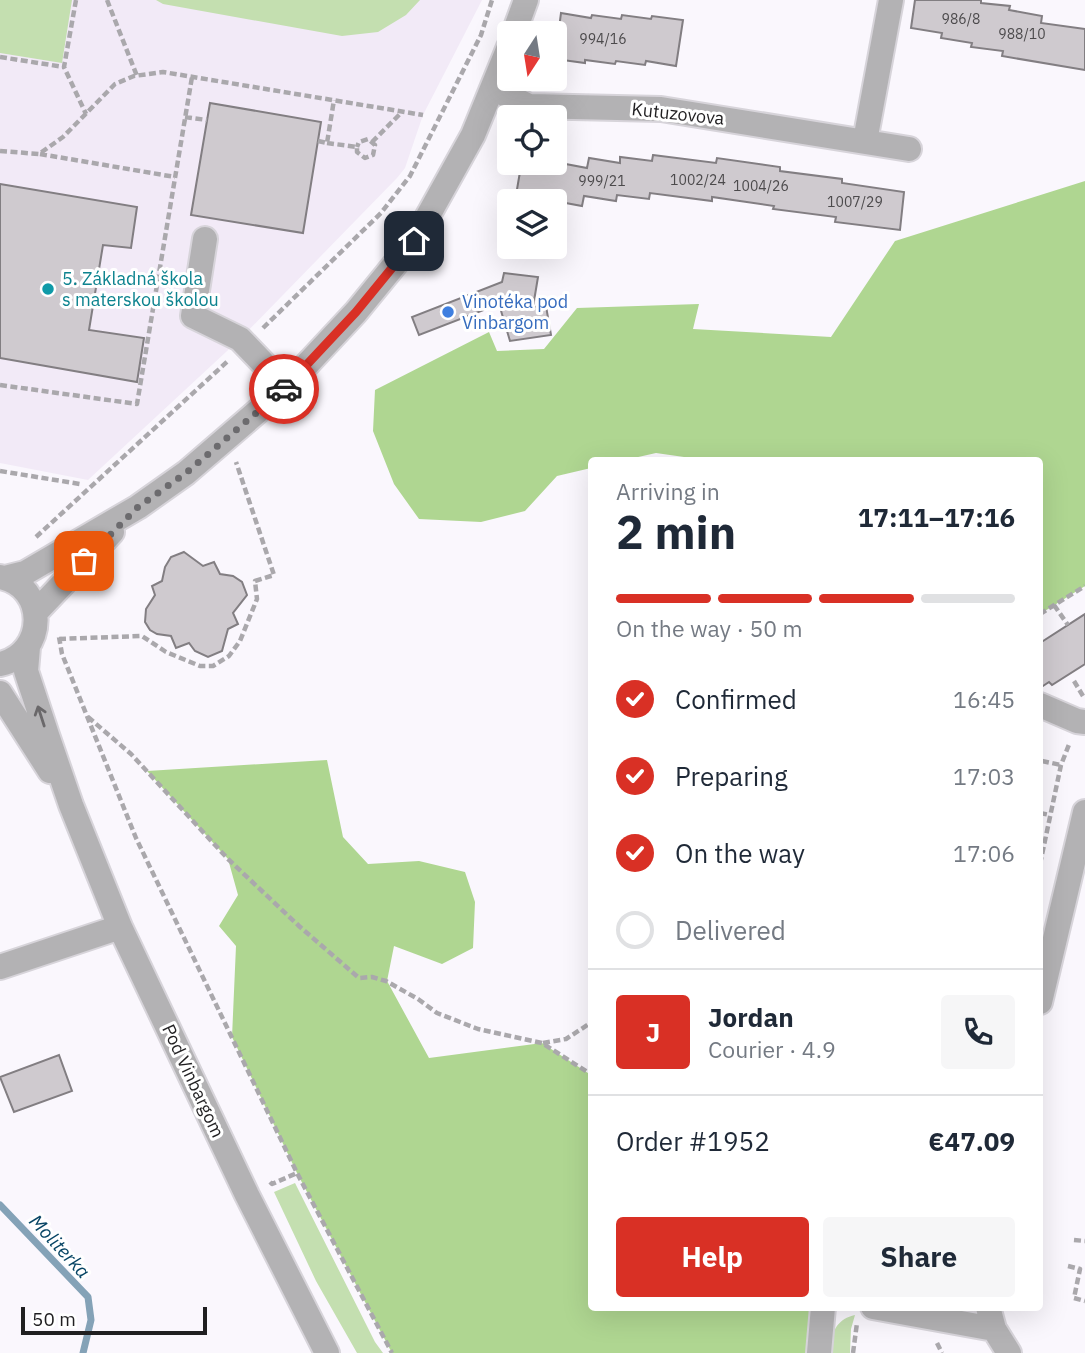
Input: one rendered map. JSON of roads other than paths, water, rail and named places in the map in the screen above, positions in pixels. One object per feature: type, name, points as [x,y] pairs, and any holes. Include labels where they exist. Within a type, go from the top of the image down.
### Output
[{"type":"street","points":[[518,21],[526,0]]},
{"type":"street","points":[[865,141],[891,0]]},
{"type":"street","points":[[3,578],[25,573],[138,507],[186,473],[286,387],[356,312],[414,241],[473,135],[497,81]]},
{"type":"street","name":"Kutuzovova","points":[[494,89],[529,106],[661,109],[909,149]]},
{"type":"street","points":[[205,239],[193,316],[240,339],[286,387]]},
{"type":"street","points":[[3,578],[19,585],[30,597],[36,612],[138,507]]},
{"type":"street","name":"Pod Vinbargom","points":[[36,612],[36,631],[28,648],[26,671],[71,804],[120,927],[247,1195],[327,1353]]},
{"type":"street","points":[[0,664],[19,657],[28,648]]},
{"type":"street","name":"Pod Vinbargom","points":[[0,693],[71,804]]},
{"type":"street","points":[[1043,706],[1082,714]]},
{"type":"street","points":[[1043,989],[1085,812]]},
{"type":"street","points":[[0,967],[120,927]]},
{"type":"street","points":[[819,1353],[823,1311]]},
{"type":"street","points":[[865,1314],[991,1318],[1009,1353]]},
{"type":"waterway","name":"Moliterka","points":[[0,1205],[88,1297],[91,1320],[83,1353]]},
{"type":"place","name":"5. Základná škola s materskou školou","points":[[48,289]]},
{"type":"place","name":"Vinotéka pod Vinbargom","points":[[448,312]]}]
